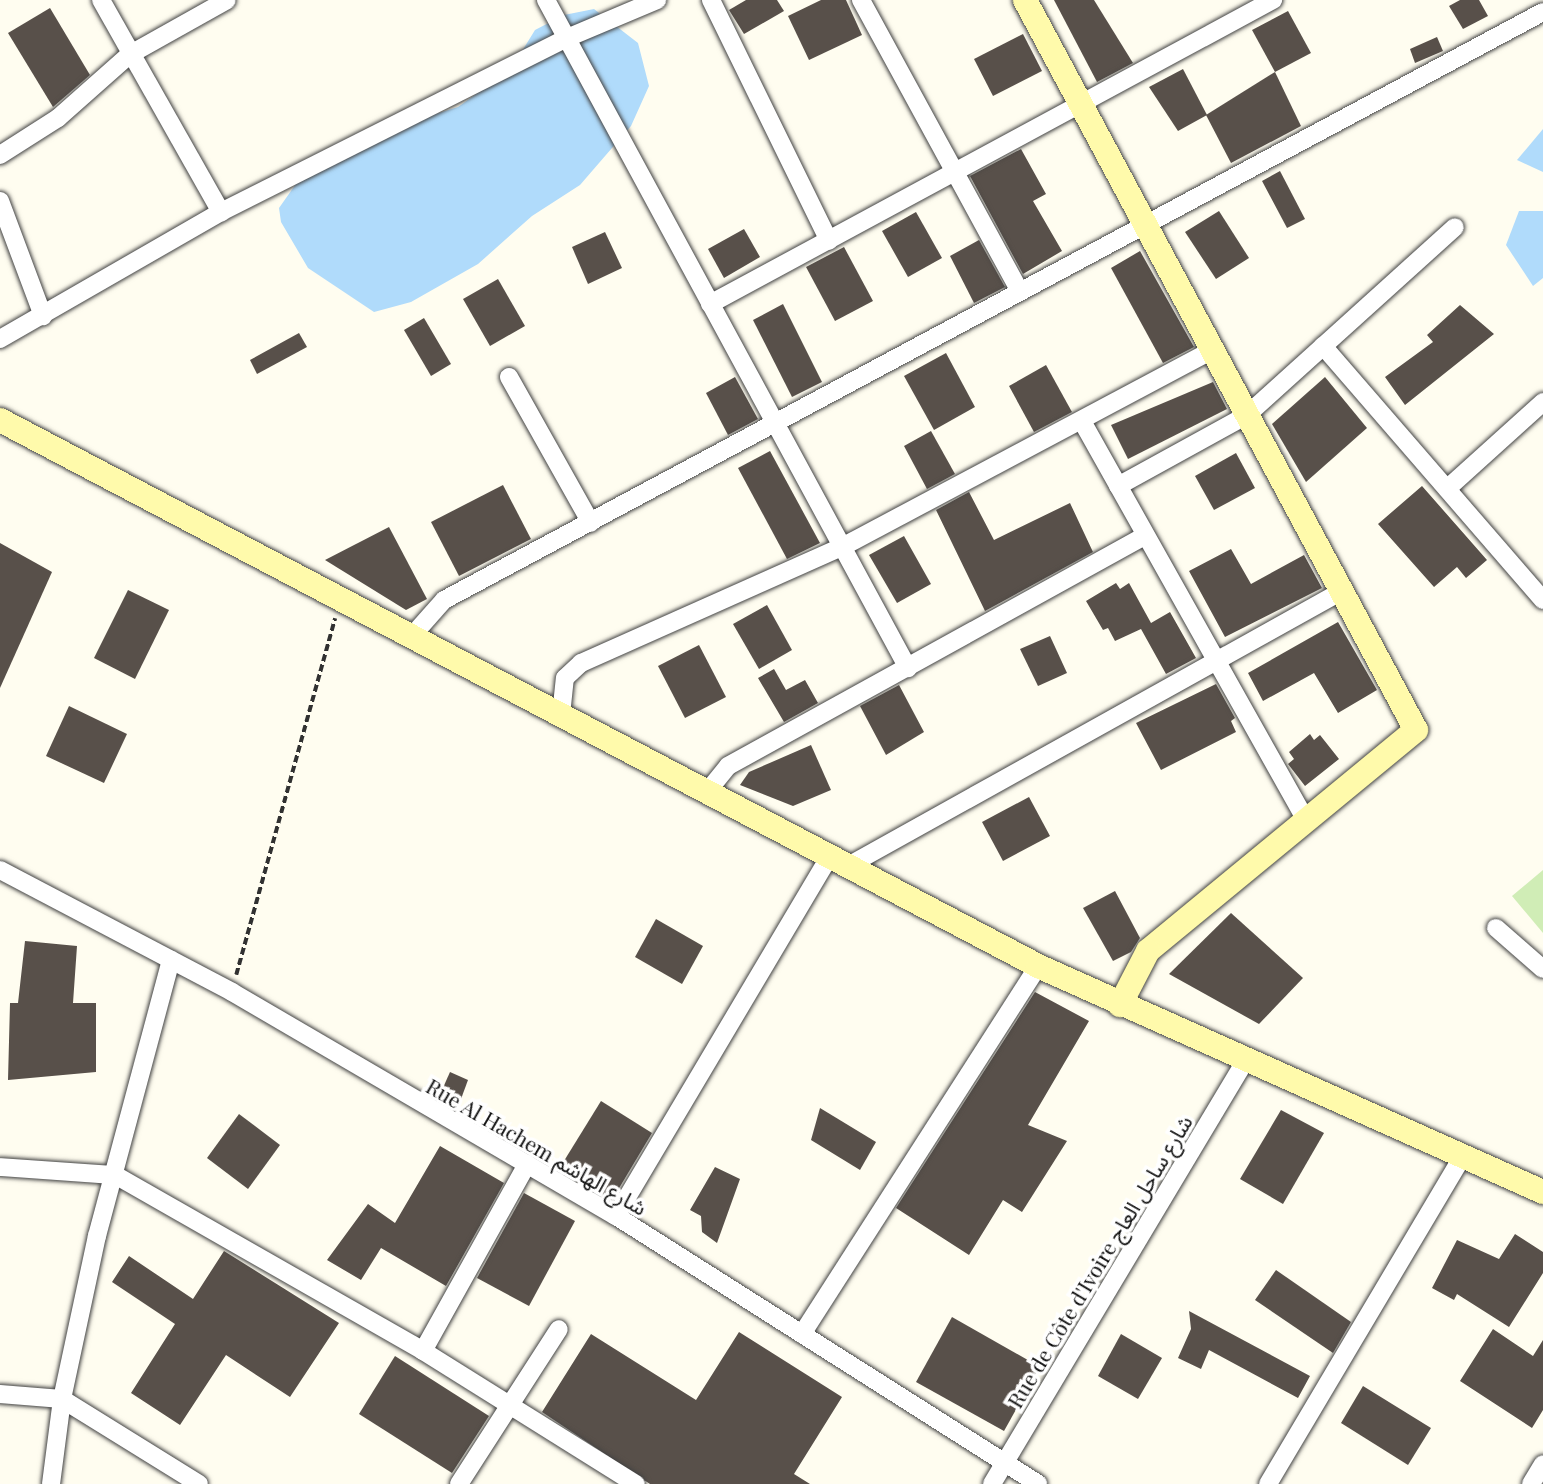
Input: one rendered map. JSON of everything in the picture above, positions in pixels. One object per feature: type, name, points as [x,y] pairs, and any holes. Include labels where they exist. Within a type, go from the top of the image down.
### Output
[{"type":"street","points":[[102,0],[129,55],[221,212]]},
{"type":"street","points":[[0,155],[58,118],[129,55],[227,0]]},
{"type":"street","points":[[546,0],[908,668]]},
{"type":"street","points":[[0,339],[221,212],[567,38],[657,0]]},
{"type":"street","points":[[711,0],[829,241]]},
{"type":"street","points":[[861,0],[1019,290]]},
{"type":"street","points":[[1025,0],[1416,730],[1148,951],[1120,1005]]},
{"type":"street","points":[[710,304],[1273,0]]},
{"type":"street","points":[[412,636],[444,600],[776,425],[1019,290],[1543,12]]},
{"type":"street","points":[[0,201],[43,316]]},
{"type":"street","points":[[1118,486],[1247,415],[1455,227]]},
{"type":"street","points":[[1323,346],[1449,487],[1543,600]]},
{"type":"street","points":[[561,715],[565,678],[582,663],[842,547],[1083,423],[1212,349]]},
{"type":"street","points":[[509,377],[591,523]]},
{"type":"street","points":[[1449,487],[1543,401]]},
{"type":"street","points":[[0,420],[1038,966],[1120,1005],[1543,1192]]},
{"type":"street","points":[[1083,423],[1306,821]]},
{"type":"street","points":[[707,792],[728,766],[1146,536]]},
{"type":"street","points":[[616,1216],[839,861],[1342,591]]},
{"type":"street","name":"Rue Al Hachem شارع الهاشم","points":[[0,870],[232,992],[616,1216],[1038,1484]]},
{"type":"street","points":[[1496,928],[1543,969]]},
{"type":"street","points":[[51,1484],[62,1399],[115,1175],[171,960]]},
{"type":"street","points":[[802,1334],[1038,966]]},
{"type":"street","name":"Rue de Côte d'Ivoire شارع ساحل العاج","points":[[992,1484],[1245,1060]]},
{"type":"street","points":[[1268,1484],[1462,1156]]},
{"type":"street","points":[[423,1351],[527,1164]]},
{"type":"street","points":[[0,1167],[115,1175],[423,1351],[633,1483]]},
{"type":"street","points":[[459,1484],[559,1329]]},
{"type":"street","points":[[0,1394],[62,1399],[198,1484]]},
{"type":"street","points":[[1531,1484],[1543,1464]]},
{"type":"path","points":[[232,992],[340,599]]},
{"type":"green space","points":[[1543,870],[1543,933],[1512,896]]},
{"type":"water","points":[[594,9],[638,43],[649,86],[631,126],[580,185],[532,216],[478,264],[411,302],[374,312],[308,268],[281,222],[279,208],[298,181],[396,126],[458,107],[511,69],[535,30],[564,15]]},
{"type":"water","points":[[1543,129],[1543,172],[1517,160]]},
{"type":"water","points":[[1519,211],[1543,211],[1543,278],[1533,286],[1506,245]]},
{"type":"building","points":[[746,0],[777,0],[784,11],[744,34],[729,10]]},
{"type":"building","points":[[821,0],[846,0],[862,35],[809,60],[788,16]]},
{"type":"building","points":[[1054,0],[1094,0],[1133,63],[1097,82]]},
{"type":"building","points":[[1460,0],[1479,0],[1488,16],[1463,29],[1449,6]]},
{"type":"building","points":[[50,8],[90,75],[53,107],[8,33]]},
{"type":"building","points":[[1288,11],[1311,53],[1275,72],[1252,30]]},
{"type":"building","points":[[1023,34],[1042,71],[993,96],[974,59]]},
{"type":"building","points":[[1437,37],[1443,51],[1415,63],[1410,49]]},
{"type":"building","points":[[1183,69],[1207,115],[1178,131],[1149,87]]},
{"type":"building","points":[[1275,72],[1301,126],[1231,163],[1206,115]]},
{"type":"building","points":[[1021,149],[1046,194],[1033,201],[1062,251],[1023,274],[970,176]]},
{"type":"building","points":[[1280,171],[1305,219],[1287,228],[1262,181]]},
{"type":"building","points":[[1219,211],[1249,258],[1216,279],[1185,232]]},
{"type":"building","points":[[916,212],[942,258],[908,277],[882,231]]},
{"type":"building","points":[[744,229],[760,257],[724,278],[708,249]]},
{"type":"building","points":[[605,232],[622,268],[588,284],[572,247]]},
{"type":"building","points":[[979,240],[1005,287],[974,303],[950,256]]},
{"type":"building","points":[[844,247],[873,301],[835,321],[806,267]]},
{"type":"building","points":[[1140,251],[1194,347],[1163,363],[1111,268]]},
{"type":"building","points":[[498,279],[525,326],[490,346],[463,299]]},
{"type":"building","points":[[783,304],[822,382],[792,397],[753,320]]},
{"type":"building","points":[[1460,305],[1494,334],[1405,405],[1385,377],[1433,342],[1427,335]]},
{"type":"building","points":[[424,318],[451,364],[431,376],[404,330]]},
{"type":"building","points":[[299,333],[307,347],[257,374],[250,360]]},
{"type":"building","points":[[946,353],[975,407],[934,430],[904,376]]},
{"type":"building","points":[[1046,365],[1072,412],[1034,432],[1009,386]]},
{"type":"building","points":[[735,377],[758,419],[728,435],[706,393]]},
{"type":"building","points":[[1325,377],[1367,428],[1306,482],[1272,424]]},
{"type":"building","points":[[1213,382],[1227,409],[1128,459],[1111,425]]},
{"type":"building","points":[[931,431],[955,474],[927,489],[904,446]]},
{"type":"building","points":[[770,451],[820,543],[787,559],[738,468]]},
{"type":"building","points":[[1236,453],[1255,488],[1214,510],[1195,476]]},
{"type":"building","points":[[503,485],[531,539],[459,576],[431,522]]},
{"type":"building","points":[[1422,486],[1487,560],[1466,578],[1457,567],[1434,587],[1378,524]]},
{"type":"building","points":[[969,492],[994,540],[1070,503],[1093,552],[985,611],[936,510]]},
{"type":"building","points":[[389,527],[427,599],[406,610],[325,560]]},
{"type":"building","points":[[904,536],[931,584],[897,603],[869,555]]},
{"type":"building","points":[[0,543],[52,572],[0,688]]},
{"type":"building","points":[[1231,549],[1251,584],[1304,555],[1322,588],[1225,637],[1189,571]]},
{"type":"building","points":[[1116,583],[1120,589],[1129,583],[1151,623],[1170,612],[1196,658],[1166,674],[1141,629],[1115,641],[1108,628],[1103,630],[1086,601]]},
{"type":"building","points":[[128,590],[169,610],[135,679],[94,658]]},
{"type":"building","points":[[767,605],[792,650],[759,669],[733,624]]},
{"type":"building","points":[[1338,622],[1377,690],[1338,713],[1314,673],[1263,701],[1248,673]]},
{"type":"building","points":[[1050,636],[1067,673],[1038,686],[1020,649]]},
{"type":"building","points":[[699,645],[726,697],[685,718],[658,666]]},
{"type":"building","points":[[774,669],[786,690],[805,680],[818,703],[784,722],[758,678]]},
{"type":"building","points":[[1216,684],[1235,718],[1231,721],[1236,732],[1161,770],[1136,723]]},
{"type":"building","points":[[899,685],[924,732],[886,755],[860,706]]},
{"type":"building","points":[[69,706],[127,734],[104,783],[46,756]]},
{"type":"building","points":[[1310,734],[1314,740],[1320,735],[1339,759],[1305,786],[1288,764],[1294,759],[1289,752]]},
{"type":"building","points":[[811,745],[831,790],[793,806],[740,785],[749,772]]},
{"type":"building","points":[[1029,797],[1050,836],[1003,861],[982,822]]},
{"type":"building","points":[[1115,891],[1140,938],[1131,952],[1113,961],[1083,908]]},
{"type":"building","points":[[1231,913],[1303,978],[1259,1024],[1169,974]]},
{"type":"building","points":[[656,919],[703,946],[682,984],[635,957]]},
{"type":"building","points":[[25,941],[77,946],[73,1003],[96,1003],[96,1072],[8,1080],[10,1003],[18,1003]]},
{"type":"building","points":[[1035,992],[1089,1021],[1028,1125],[1067,1141],[1022,1212],[1003,1200],[969,1255],[896,1208]]},
{"type":"building","points":[[450,1072],[468,1080],[461,1099],[442,1090]]},
{"type":"building","points":[[601,1101],[652,1133],[612,1200],[559,1169]]},
{"type":"building","points":[[820,1108],[876,1142],[860,1170],[811,1140]]},
{"type":"building","points":[[1281,1110],[1324,1133],[1283,1204],[1240,1179]]},
{"type":"building","points":[[239,1114],[280,1145],[248,1189],[207,1158]]},
{"type":"building","points":[[440,1146],[504,1183],[446,1286],[381,1248],[361,1280],[327,1260],[368,1204],[395,1223]]},
{"type":"building","points":[[715,1167],[740,1179],[717,1243],[702,1232],[701,1216],[690,1210]]},
{"type":"building","points":[[524,1193],[575,1221],[529,1306],[477,1278]]},
{"type":"building","points":[[1515,1234],[1543,1252],[1543,1273],[1509,1327],[1457,1294],[1454,1300],[1432,1288],[1457,1240],[1499,1259]]},
{"type":"building","points":[[224,1251],[339,1323],[290,1397],[226,1355],[180,1425],[131,1393],[175,1324],[112,1282],[129,1256],[193,1299]]},
{"type":"building","points":[[1276,1270],[1351,1322],[1333,1353],[1255,1300]]},
{"type":"building","points":[[1189,1311],[1310,1376],[1298,1398],[1209,1350],[1201,1369],[1178,1358],[1191,1329]]},
{"type":"building","points":[[952,1317],[1040,1367],[1004,1431],[916,1382]]},
{"type":"building","points":[[1493,1329],[1533,1356],[1543,1340],[1543,1410],[1532,1428],[1460,1381]]},
{"type":"building","points":[[739,1332],[842,1397],[794,1474],[810,1484],[650,1484],[542,1412],[591,1334],[696,1400]]},
{"type":"building","points":[[1121,1334],[1162,1358],[1138,1399],[1098,1376]]},
{"type":"building","points":[[395,1356],[489,1416],[452,1473],[359,1414]]},
{"type":"building","points":[[1363,1386],[1431,1428],[1408,1465],[1341,1423]]}]
